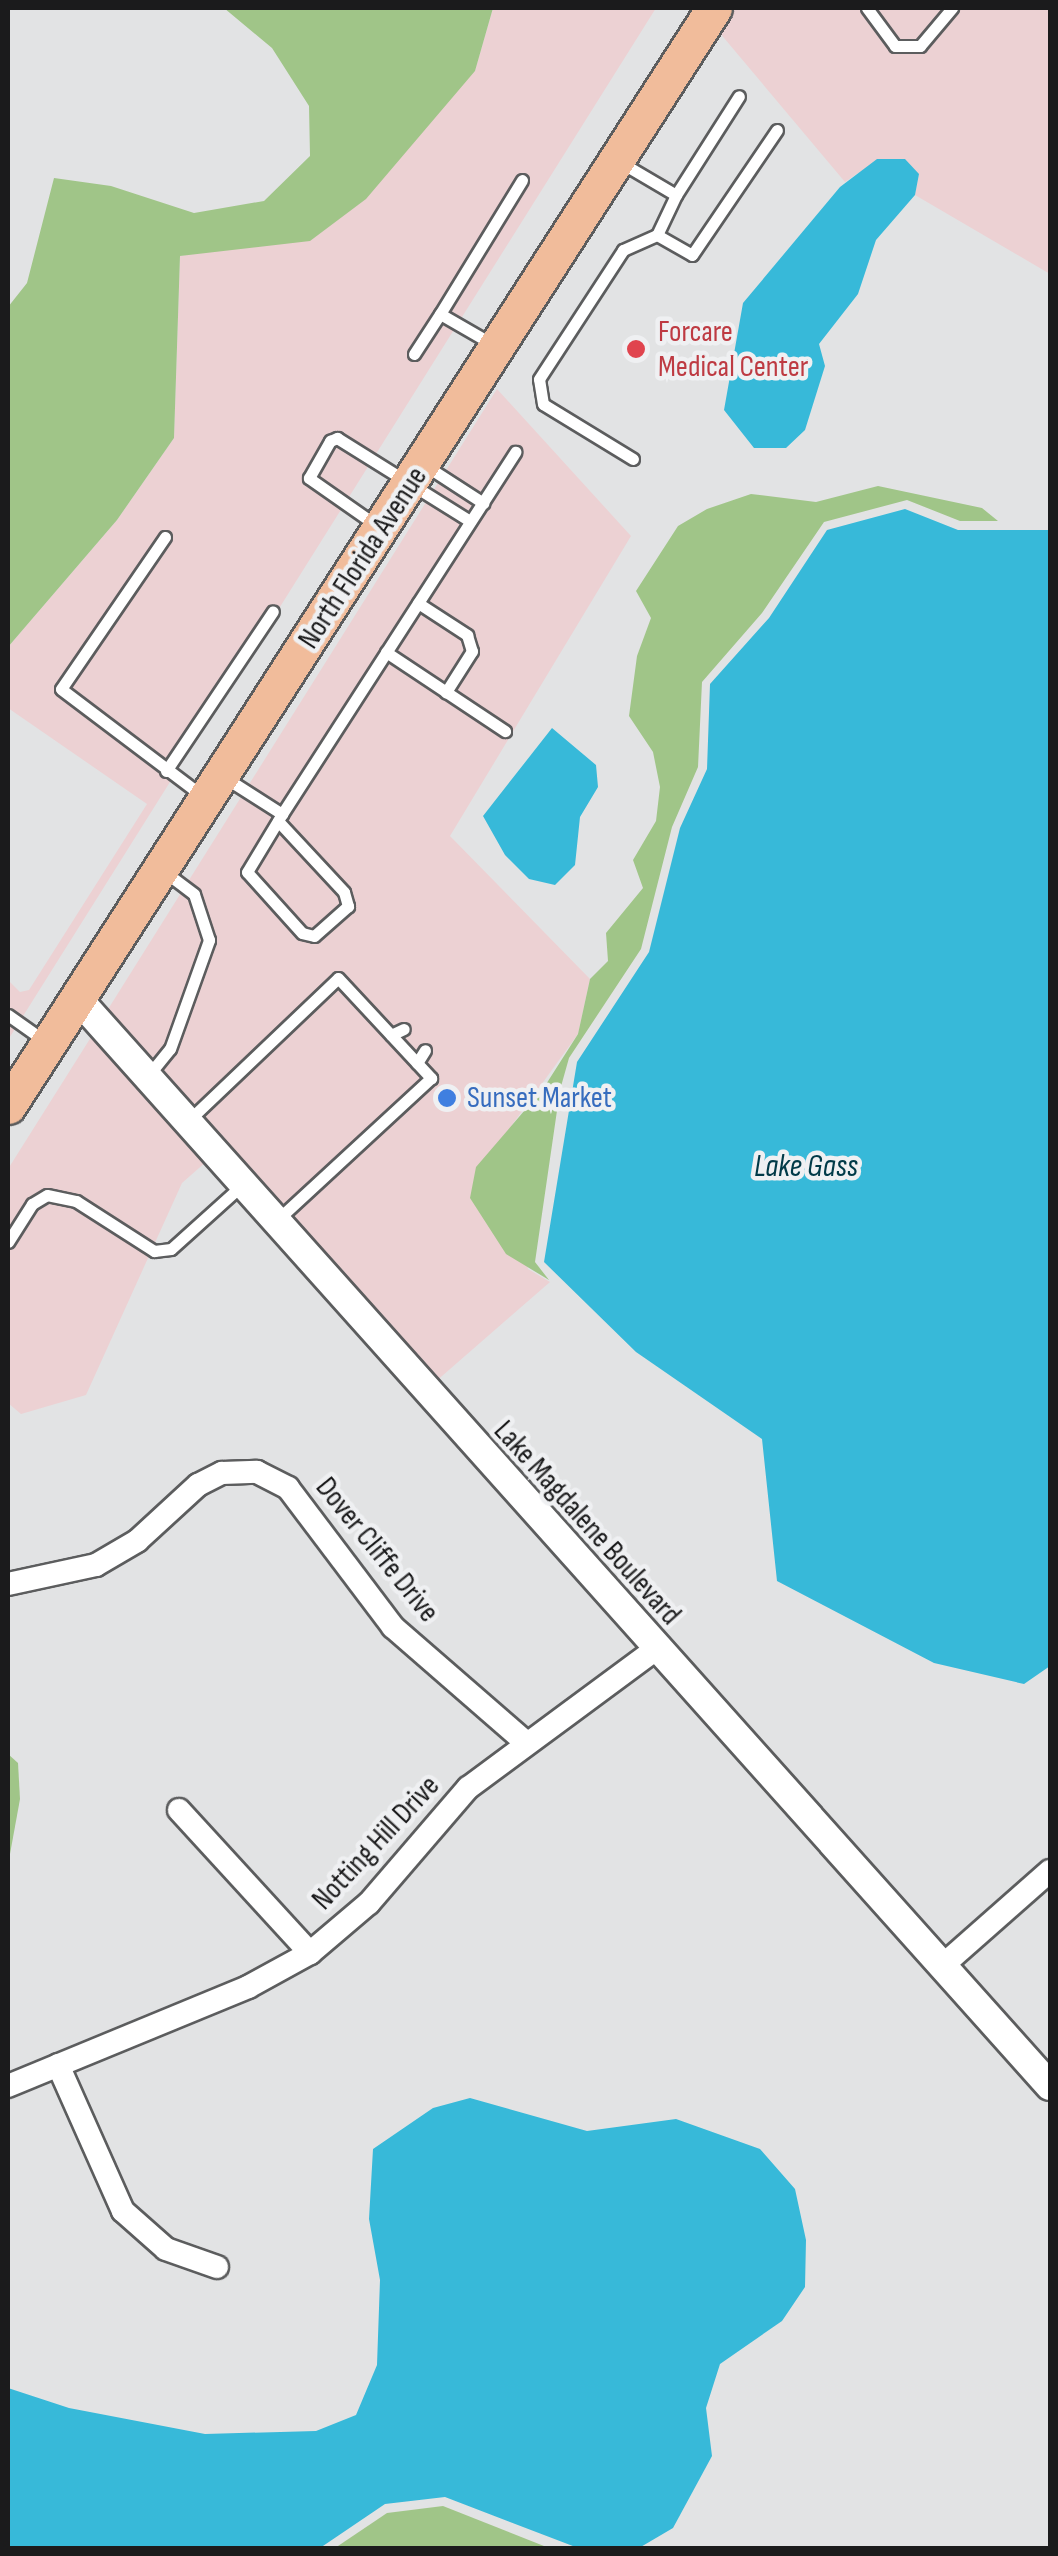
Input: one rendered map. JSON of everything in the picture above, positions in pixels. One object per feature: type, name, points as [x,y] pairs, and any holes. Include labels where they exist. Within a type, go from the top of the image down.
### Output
[{"type":"main road","name":"North Florida Avenue","points":[[8,1106],[163,872],[709,10]]},
{"type":"street","name":"Lake Magdalene Boulevard","points":[[78,1000],[1050,2086]]},
{"type":"street","name":"Dover Cliffe Drive","points":[[8,1584],[96,1564],[136,1541],[198,1484],[222,1472],[257,1472],[288,1488],[393,1627],[524,1742]]},
{"type":"street","name":"Notting Hill Drive","points":[[8,2086],[248,1987],[310,1953],[369,1903],[468,1788],[524,1742],[656,1649]]},
{"type":"street","points":[[178,1810],[310,1953]]},
{"type":"street","points":[[941,1968],[1050,1871]]},
{"type":"street","points":[[58,2065],[123,2211],[166,2249],[217,2267]]},
{"type":"lane","points":[[867,8],[894,46],[920,46],[952,8]]},
{"type":"lane","points":[[632,459],[543,404],[539,379],[623,250],[657,235],[676,195],[739,96]]},
{"type":"lane","points":[[657,235],[684,254],[700,250],[777,130]]},
{"type":"lane","points":[[616,160],[676,195]]},
{"type":"lane","points":[[414,354],[522,180]]},
{"type":"lane","points":[[440,314],[498,347]]},
{"type":"lane","points":[[382,528],[308,472],[337,438],[483,503]]},
{"type":"lane","points":[[165,537],[60,689],[166,770],[280,818],[344,892],[348,906],[314,936],[302,933],[246,872],[280,818],[386,652],[515,452]]},
{"type":"lane","points":[[415,476],[470,521]]},
{"type":"lane","points":[[418,603],[467,636],[472,651],[446,692]]},
{"type":"lane","points":[[166,770],[273,611]]},
{"type":"lane","points":[[386,652],[505,732]]},
{"type":"lane","points":[[147,1078],[170,1049],[210,940],[194,894],[163,872]]},
{"type":"lane","points":[[187,1122],[338,978],[431,1078],[276,1221]]},
{"type":"lane","points":[[8,1015],[49,1043]]},
{"type":"lane","points":[[391,1035],[404,1029]]},
{"type":"lane","points":[[417,1063],[425,1050]]},
{"type":"lane","points":[[8,1242],[32,1204],[46,1195],[76,1201],[154,1252],[171,1248],[242,1184]]},
{"type":"shaded area","points":[[493,8],[656,8],[8,1040],[8,980],[20,992],[29,990],[147,804],[8,708],[8,647],[117,520],[174,438],[180,256],[240,246],[475,71]]},
{"type":"shaded area","points":[[733,8],[1050,8],[1050,274],[915,195],[919,174],[858,173],[845,182],[719,32]]},
{"type":"shaded area","points":[[497,389],[631,536],[450,836],[590,979],[578,1034],[512,1125],[528,1269],[550,1282],[434,1383],[105,1014]]},
{"type":"shaded area","points":[[93,1034],[207,1161],[182,1183],[86,1395],[21,1414],[8,1403],[8,1169]]},
{"type":"green space","points":[[224,8],[493,8],[475,71],[366,199],[310,241],[180,256],[174,438],[117,520],[8,647],[8,307],[27,283],[54,178],[111,186],[194,213],[264,201],[310,156],[309,106],[272,48]]},
{"type":"green space","points":[[878,486],[982,508],[998,521],[960,521],[907,500],[824,522],[762,613],[702,682],[698,767],[672,827],[641,949],[569,1058],[560,1090],[535,1262],[549,1280],[506,1254],[470,1198],[476,1167],[543,1089],[578,1034],[590,979],[608,961],[606,933],[643,888],[633,860],[656,821],[660,787],[653,752],[629,716],[637,656],[651,618],[636,591],[678,526],[707,509],[751,494],[816,502]]},
{"type":"green space","points":[[8,1754],[18,1763],[20,1799],[8,1865]]},
{"type":"green space","points":[[443,2506],[549,2548],[335,2548],[387,2513]]},
{"type":"water","points":[[877,159],[905,159],[919,174],[915,195],[876,240],[858,294],[819,344],[825,366],[805,430],[786,448],[754,448],[724,410],[743,303],[840,187]]},
{"type":"water","name":"Lake Gass","points":[[905,509],[958,530],[1050,530],[1050,1666],[1024,1684],[934,1663],[777,1581],[762,1439],[636,1352],[544,1262],[577,1062],[649,952],[680,828],[707,769],[710,684],[769,618],[827,530]]},
{"type":"water","points":[[552,728],[596,765],[598,787],[580,817],[575,865],[555,885],[529,879],[505,855],[483,816]]},
{"type":"water","points":[[470,2098],[587,2131],[676,2119],[760,2149],[795,2189],[806,2240],[805,2287],[782,2321],[720,2364],[706,2408],[712,2456],[673,2528],[639,2548],[578,2548],[445,2497],[385,2504],[320,2548],[8,2548],[8,2388],[69,2408],[205,2434],[316,2431],[356,2415],[377,2365],[380,2280],[369,2219],[373,2149],[433,2108]]},
{"type":"place","name":"Forcare Medical Center","points":[[636,349]]},
{"type":"place","name":"Sunset Market","points":[[447,1098]]}]
